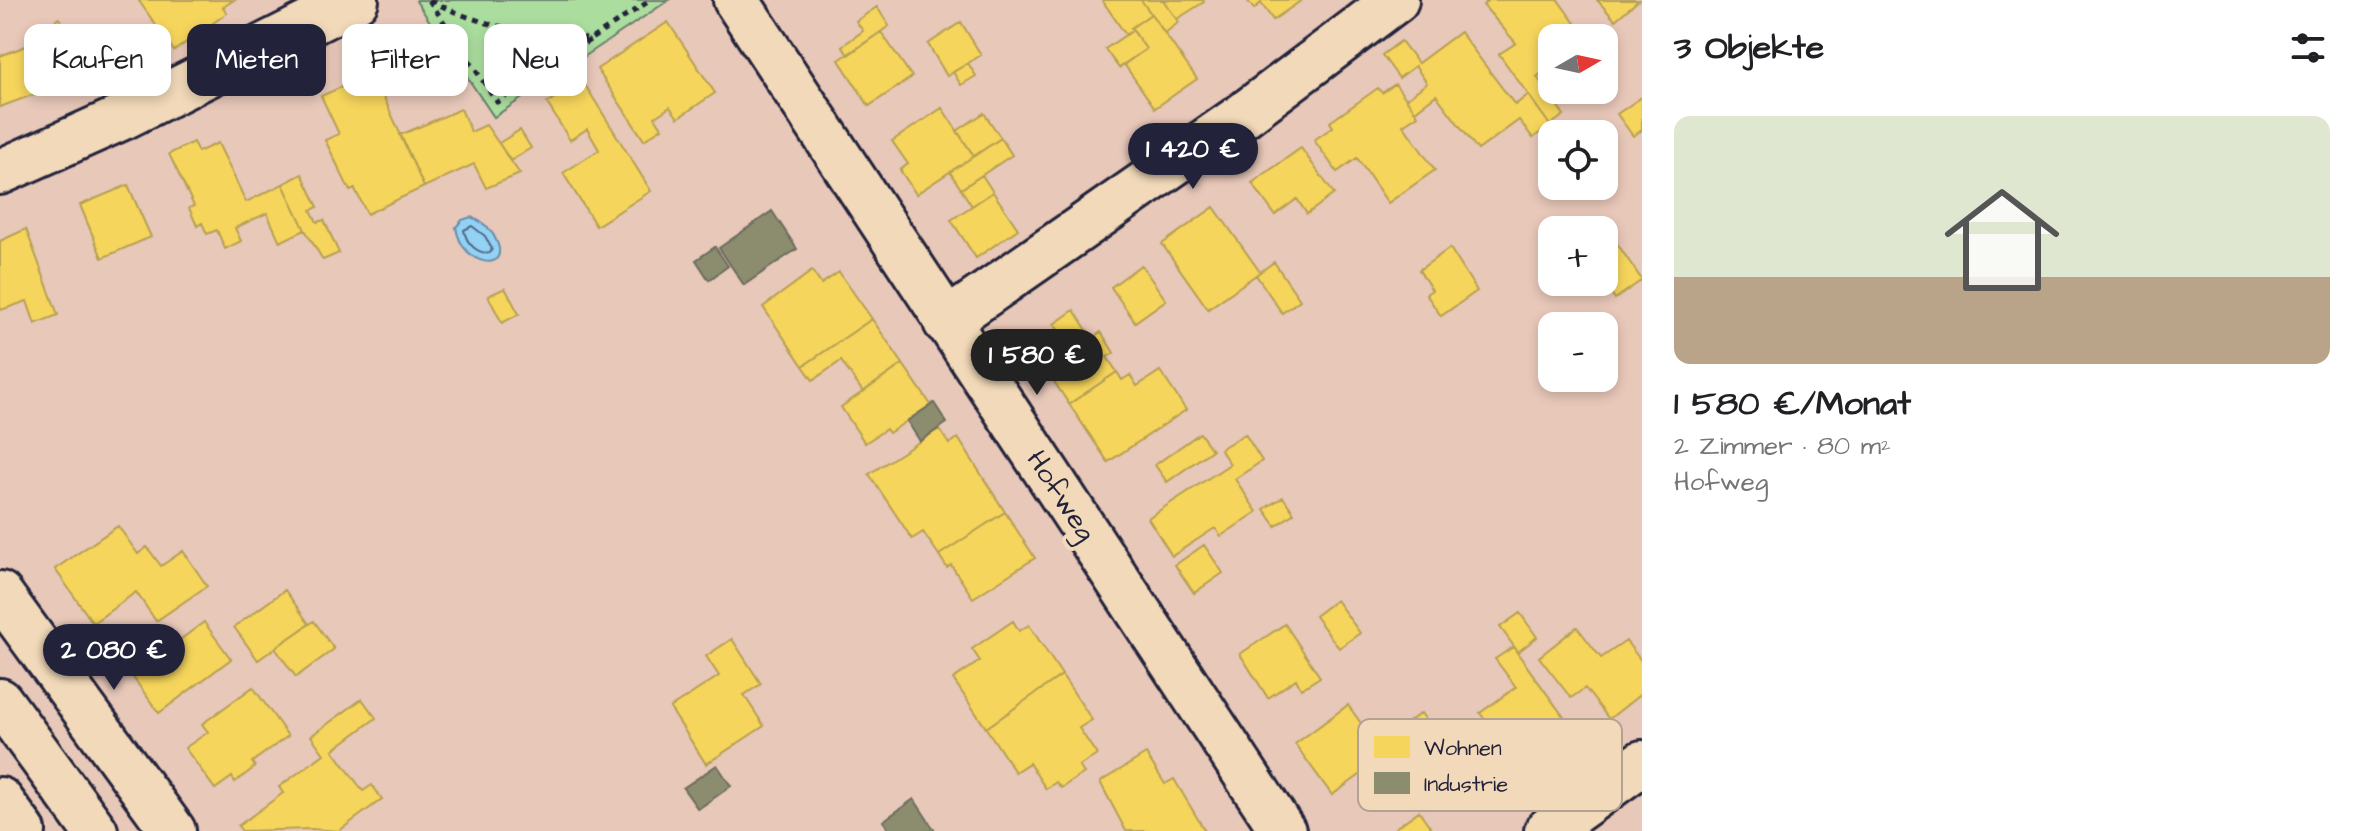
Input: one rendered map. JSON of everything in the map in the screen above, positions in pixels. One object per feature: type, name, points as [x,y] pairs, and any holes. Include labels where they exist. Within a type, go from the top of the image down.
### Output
[{"type":"main road","points":[[0,172],[123,117],[356,0]]},
{"type":"main road","name":"Hofweg","points":[[736,0],[1283,831]]},
{"type":"main road","points":[[946,322],[1242,116],[1396,0]]},
{"type":"main road","points":[[0,594],[173,831]]},
{"type":"main road","points":[[0,701],[95,831]]},
{"type":"main road","points":[[1622,777],[1642,763]]},
{"type":"main road","points":[[0,800],[23,831]]},
{"type":"main road","points":[[1547,831],[1575,811]]},
{"type":"path","points":[[429,0],[491,25],[591,39]]},
{"type":"path","points":[[429,0],[497,102],[651,0]]},
{"type":"green space","points":[[669,0],[587,55],[587,24],[484,24],[484,96],[525,96],[494,117],[468,78],[468,24],[431,24],[416,1]]},
{"type":"water","points":[[471,217],[485,225],[495,238],[499,249],[498,257],[493,261],[476,258],[460,241],[456,227],[462,220]]},
{"type":"building: Wohnen","points":[[234,0],[223,7],[227,13],[212,24],[187,24],[187,42],[174,51],[171,47],[171,24],[155,24],[139,1]]},
{"type":"building: Wohnen","points":[[1102,0],[1141,0],[1151,14],[1126,35]]},
{"type":"building: Wohnen","points":[[1141,0],[1163,0],[1179,22],[1165,33]]},
{"type":"building: Wohnen","points":[[1163,0],[1203,0],[1204,2],[1177,19]]},
{"type":"building: Wohnen","points":[[1247,0],[1302,0],[1273,20],[1261,3],[1254,9]]},
{"type":"building: Wohnen","points":[[1489,0],[1558,0],[1576,24],[1538,24],[1538,104],[1556,104],[1564,115],[1557,120],[1546,120],[1499,54],[1516,43],[1483,5]]},
{"type":"building: Wohnen","points":[[1597,0],[1639,0],[1615,20]]},
{"type":"building: Wohnen","points":[[877,7],[889,26],[848,55],[842,46],[863,31],[856,21]]},
{"type":"building: Wohnen","points":[[1151,14],[1197,79],[1155,108],[1124,64],[1146,49],[1131,28]]},
{"type":"building: Wohnen","points":[[668,22],[715,93],[678,118],[670,107],[655,117],[662,128],[644,140],[597,69]]},
{"type":"building: Wohnen","points":[[961,22],[981,55],[947,76],[928,44]]},
{"type":"building: Wohnen","points":[[1133,30],[1146,49],[1119,68],[1105,49]]},
{"type":"building: Wohnen","points":[[881,32],[912,77],[869,106],[839,60]]},
{"type":"building: Wohnen","points":[[1460,32],[1515,105],[1528,95],[1546,120],[1538,120],[1538,134],[1533,138],[1519,120],[1478,150],[1436,95],[1415,111],[1406,99],[1427,83],[1415,66],[1399,78],[1382,55],[1401,41],[1418,63]]},
{"type":"building: Wohnen","points":[[24,47],[24,96],[30,96],[0,107],[0,56]]},
{"type":"building: Wohnen","points":[[968,63],[976,76],[961,85],[953,72]]},
{"type":"building: Wohnen","points":[[1395,84],[1418,115],[1403,125],[1435,170],[1388,203],[1357,158],[1337,172],[1314,140],[1333,127],[1330,122],[1378,88],[1382,93]]},
{"type":"building: Wohnen","points":[[342,87],[342,96],[383,96],[424,187],[367,214],[355,189],[350,191],[325,140],[339,134],[321,96]]},
{"type":"building: Wohnen","points":[[587,88],[651,191],[596,226],[563,173],[599,150],[587,129],[570,140],[547,103],[558,96],[587,96]]},
{"type":"building: Wohnen","points":[[1642,97],[1642,130],[1633,136],[1617,114]]},
{"type":"building: Wohnen","points":[[942,108],[974,156],[916,194],[900,170],[908,164],[892,141]]},
{"type":"building: Wohnen","points":[[461,109],[471,132],[486,125],[520,174],[486,188],[474,164],[424,187],[400,135]]},
{"type":"building: Wohnen","points":[[984,113],[1001,138],[974,156],[957,131]]},
{"type":"building: Wohnen","points":[[520,130],[531,148],[510,161],[499,143]]},
{"type":"building: Wohnen","points":[[1001,138],[1012,155],[961,189],[950,172]]},
{"type":"building: Wohnen","points":[[193,142],[198,152],[218,143],[246,202],[283,184],[305,230],[280,242],[267,213],[235,228],[241,241],[225,249],[217,230],[207,234],[202,223],[197,226],[189,208],[194,206],[169,154]]},
{"type":"building: Wohnen","points":[[1301,148],[1334,194],[1307,214],[1297,199],[1275,215],[1252,183]]},
{"type":"building: Wohnen","points":[[302,174],[318,207],[311,210],[317,222],[324,220],[339,253],[323,260],[283,184]]},
{"type":"building: Wohnen","points":[[982,175],[993,192],[972,206],[961,189]]},
{"type":"building: Wohnen","points":[[128,185],[151,237],[102,258],[80,205]]},
{"type":"building: Wohnen","points":[[993,192],[1018,229],[976,258],[951,220]]},
{"type":"building: Wohnen","points":[[1214,207],[1260,272],[1208,309],[1162,244]]},
{"type":"building: Wohnen","points":[[26,229],[58,315],[35,324],[27,301],[1,310],[0,307],[0,241]]},
{"type":"building: Wohnen","points":[[1618,245],[1642,280],[1615,299],[1613,296],[1618,296]]},
{"type":"building: Wohnen","points":[[1450,248],[1477,291],[1441,316],[1426,294],[1432,290],[1419,270]]},
{"type":"building: Wohnen","points":[[1274,262],[1300,300],[1282,313],[1256,275]]},
{"type":"building: Wohnen","points":[[1141,265],[1166,300],[1135,322],[1111,287]]},
{"type":"building: Wohnen","points":[[812,271],[821,284],[839,272],[872,319],[803,366],[763,307]]},
{"type":"building: Wohnen","points":[[505,288],[519,314],[502,323],[488,296]]},
{"type":"building: Wohnen","points":[[1074,310],[1092,338],[1101,332],[1114,353],[1107,357],[1117,372],[1069,404],[1035,353],[1062,335],[1054,324]]},
{"type":"building: Wohnen","points":[[872,319],[903,364],[863,392],[841,361],[813,380],[803,366]]},
{"type":"building: Wohnen","points":[[903,364],[931,405],[889,433],[886,429],[865,443],[841,407]]},
{"type":"building: Wohnen","points":[[1160,371],[1186,410],[1108,462],[1069,404],[1117,372],[1122,380],[1130,375],[1137,386]]},
{"type":"building: Wohnen","points":[[939,429],[949,444],[958,438],[1005,512],[939,555],[923,532],[912,539],[869,474]]},
{"type":"building: Wohnen","points":[[1200,433],[1212,450],[1167,482],[1155,465]]},
{"type":"building: Wohnen","points":[[1245,434],[1262,461],[1235,479],[1257,512],[1221,536],[1215,528],[1172,556],[1148,518],[1230,464],[1220,449]]},
{"type":"building: Wohnen","points":[[1283,497],[1294,513],[1276,526],[1264,509]]},
{"type":"building: Wohnen","points":[[1005,512],[1035,558],[973,598],[951,565],[947,568],[939,555]]},
{"type":"building: Wohnen","points":[[118,526],[138,554],[147,547],[161,566],[183,551],[207,586],[156,621],[136,592],[93,623],[55,569]]},
{"type":"building: Wohnen","points":[[1204,545],[1223,573],[1194,593],[1175,565]]},
{"type":"building: Wohnen","points":[[285,590],[309,624],[258,660],[234,627]]},
{"type":"building: Wohnen","points":[[1336,600],[1360,633],[1339,648],[1315,616]]},
{"type":"building: Wohnen","points":[[1520,613],[1537,637],[1518,652],[1500,627]]},
{"type":"building: Wohnen","points":[[314,621],[334,649],[296,677],[275,648]]},
{"type":"building: Wohnen","points":[[1013,621],[1019,631],[1029,625],[1062,675],[986,728],[953,679],[980,661],[972,649]]},
{"type":"building: Wohnen","points":[[204,622],[231,659],[159,713],[132,676]]},
{"type":"building: Wohnen","points":[[1285,624],[1320,677],[1301,689],[1296,679],[1268,698],[1240,654]]},
{"type":"building: Wohnen","points":[[1577,627],[1601,658],[1626,641],[1642,662],[1642,693],[1609,719],[1585,688],[1571,698],[1539,657]]},
{"type":"building: Wohnen","points":[[732,639],[761,684],[744,695],[764,726],[706,764],[670,708],[719,676],[706,656]]},
{"type":"building: Wohnen","points":[[1513,647],[1565,719],[1484,719],[1480,713],[1516,687],[1495,659]]},
{"type":"building: Wohnen","points":[[1062,675],[1092,720],[1079,728],[1097,755],[1079,766],[1084,773],[1061,788],[1056,782],[1046,789],[1029,763],[1015,772],[986,728]]},
{"type":"building: Wohnen","points":[[253,687],[288,736],[252,762],[255,767],[235,782],[232,777],[215,789],[185,748],[208,732],[202,724]]},
{"type":"building: Wohnen","points":[[362,699],[376,718],[333,750],[363,791],[372,785],[382,799],[339,831],[242,831],[238,826],[283,793],[279,787],[324,754],[311,736]]},
{"type":"building: Wohnen","points":[[1348,705],[1358,719],[1358,776],[1332,795],[1295,744]]},
{"type":"building: Wohnen","points":[[1146,754],[1165,784],[1174,779],[1205,831],[1126,831],[1100,782]]},
{"type":"building: Wohnen","points":[[1419,811],[1433,831],[1391,831]]},
{"type":"building: Industrie","points":[[772,211],[797,249],[744,285],[719,248]]},
{"type":"building: Industrie","points":[[715,247],[728,266],[709,280],[696,260]]},
{"type":"building: Industrie","points":[[934,403],[947,423],[920,441],[907,421]]},
{"type":"building: Industrie","points":[[717,765],[731,786],[698,809],[683,788]]},
{"type":"building: Industrie","points":[[914,799],[935,831],[890,831],[883,821]]}]
